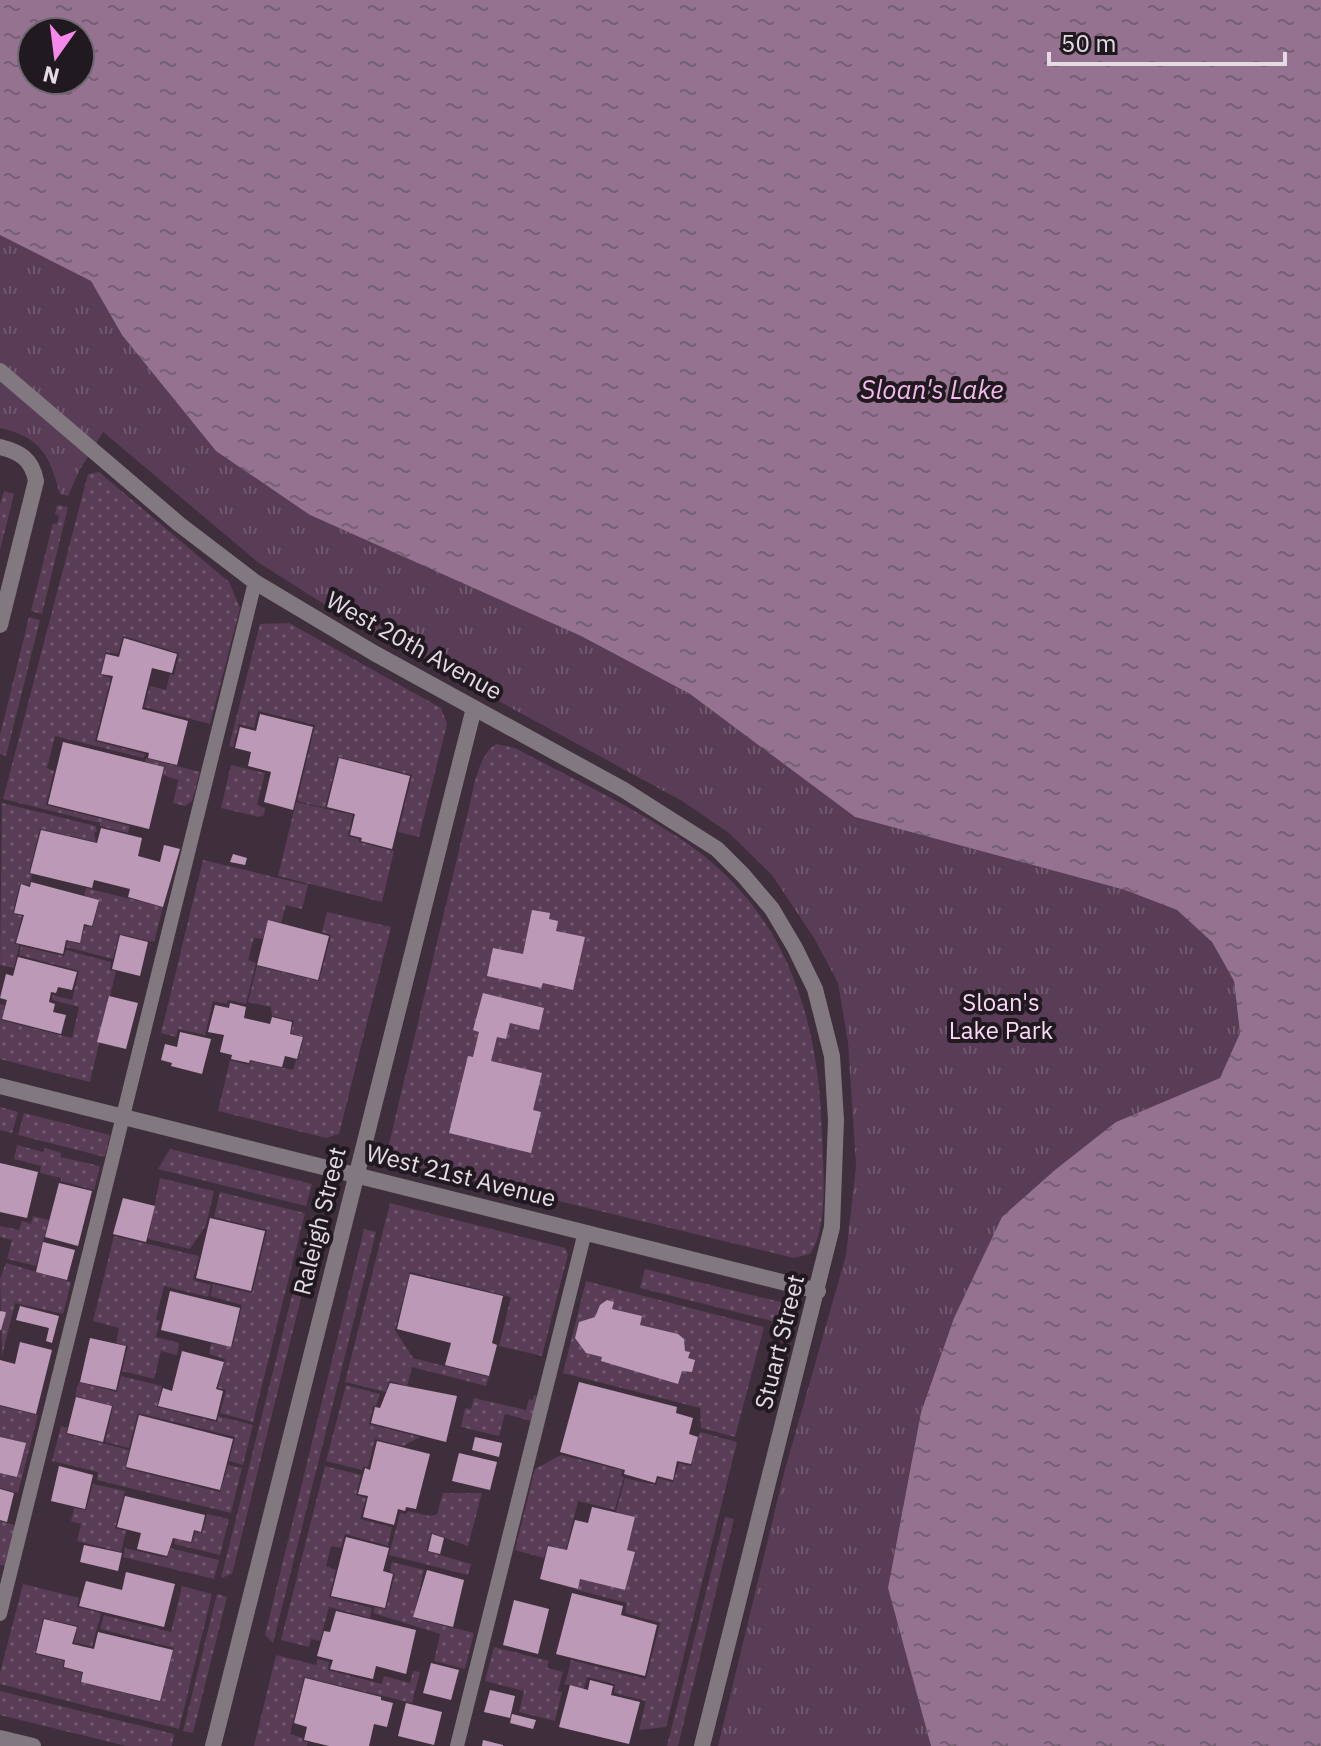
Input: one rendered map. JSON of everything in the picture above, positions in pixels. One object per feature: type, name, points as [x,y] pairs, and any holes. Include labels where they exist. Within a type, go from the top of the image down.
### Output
[{"type":"street","name":"West 20th Avenue","points":[[4,374],[179,524],[255,582],[374,653],[624,790],[717,849],[772,909],[795,948]]},
{"type":"street","points":[[0,625],[36,481],[30,461],[7,449]]},
{"type":"street","name":"Raleigh Street","points":[[213,1746],[474,708]]},
{"type":"street","name":"Stuart Street","points":[[702,1746],[818,1291],[828,1247],[835,1189],[836,1120],[832,1056],[815,989],[795,948]]},
{"type":"street","name":"West 21st Avenue","points":[[0,1086],[818,1291]]},
{"type":"street","points":[[0,1738],[33,1746]]},
{"type":"lane","points":[[0,1614],[255,582]]},
{"type":"lane","points":[[457,1746],[585,1232]]},
{"type":"green space","name":"Sloan's Lake Park","points":[[0,235],[91,281],[122,335],[310,515],[581,636],[690,694],[855,817],[1125,890],[1177,910],[1212,942],[1234,981],[1240,1033],[1220,1078],[1116,1122],[954,1318],[921,1411],[888,1588],[931,1746],[718,1746],[784,1473],[846,1255],[856,1166],[848,1042],[838,983],[814,938],[772,875],[729,833],[682,801],[346,618],[259,563],[103,432],[68,496],[60,494],[42,450],[26,437],[0,428]]},
{"type":"green space","points":[[99,472],[229,582],[240,608],[210,724],[144,707],[150,686],[166,690],[170,674],[174,675],[179,653],[123,636],[118,654],[106,652],[100,674],[111,678],[95,741],[145,754],[144,758],[55,736],[47,768],[54,771],[46,805],[130,826],[128,833],[3,799],[88,474]]},
{"type":"green space","points":[[4,491],[14,494],[0,550],[0,505]]},
{"type":"green space","points":[[57,505],[68,507],[42,614],[31,611],[53,523],[57,524],[59,516],[55,514]]},
{"type":"green space","points":[[29,617],[40,620],[6,756],[0,754],[0,735]]},
{"type":"green space","points":[[289,623],[441,708],[447,724],[419,837],[398,832],[412,775],[338,757],[325,808],[297,801],[315,725],[258,711],[254,728],[239,724],[233,747],[229,746],[260,624]]},
{"type":"green space","points":[[496,744],[515,748],[582,783],[691,846],[724,874],[752,905],[774,938],[792,974],[805,1011],[819,1092],[824,1196],[820,1229],[810,1254],[794,1258],[401,1163],[391,1156],[389,1144],[474,787],[484,758]]},
{"type":"green space","points":[[146,758],[200,772],[192,801],[185,806],[173,803],[178,780],[163,775],[165,767],[145,762]]},
{"type":"green space","points":[[231,765],[265,773],[257,805],[265,808],[264,815],[259,817],[221,808]]},
{"type":"green space","points":[[296,802],[353,815],[348,836],[394,851],[382,902],[278,876]]},
{"type":"green space","points":[[2,803],[96,826],[97,831],[94,833],[96,842],[40,829],[29,885],[20,883],[13,913],[22,916],[15,944],[19,945],[14,968],[0,965]]},
{"type":"green space","points":[[203,860],[308,885],[302,909],[286,905],[281,923],[268,920],[263,939],[254,938],[248,960],[256,963],[246,1004],[213,1001],[205,1035],[178,1029],[176,1037],[161,1033]]},
{"type":"green space","points":[[86,888],[163,907],[154,942],[119,934],[113,959],[66,947],[68,941],[80,944],[85,926],[93,927],[99,900],[84,896]]},
{"type":"green space","points":[[327,912],[391,927],[339,1134],[326,1138],[218,1111],[230,1060],[293,1070],[304,1037],[291,1033],[294,1021],[272,1016],[271,1007],[248,1002],[257,966],[319,981],[331,935],[322,932]]},
{"type":"green space","points":[[21,946],[64,956],[66,950],[111,962],[110,970],[116,971],[90,1082],[0,1059],[0,1004],[5,1005],[1,1020],[72,1038],[79,1007],[52,1000],[53,995],[72,1000],[79,971],[19,955]]},
{"type":"green space","points":[[0,1107],[18,1112],[12,1133],[0,1130]]},
{"type":"green space","points":[[24,1113],[110,1135],[105,1157],[18,1135]]},
{"type":"green space","points":[[17,1145],[43,1152],[45,1148],[61,1153],[61,1157],[100,1166],[94,1190],[40,1173],[41,1166],[14,1159]]},
{"type":"green space","points":[[170,1149],[312,1184],[306,1206],[158,1169]]},
{"type":"green space","points":[[160,1178],[214,1191],[206,1225],[190,1249],[148,1239]]},
{"type":"green space","points":[[220,1192],[305,1213],[253,1422],[220,1413],[226,1390],[218,1388],[225,1359],[209,1354],[211,1343],[232,1347],[242,1305],[210,1296],[213,1284],[252,1293],[267,1230],[214,1217]]},
{"type":"green space","points":[[390,1203],[565,1248],[568,1254],[542,1356],[499,1346],[511,1297],[410,1272],[395,1330],[413,1358],[489,1377],[486,1386],[412,1367],[407,1386],[389,1381],[386,1392],[345,1382]]},
{"type":"green space","points":[[33,1216],[49,1220],[36,1266],[7,1259],[12,1240],[0,1237],[0,1226],[19,1230],[22,1221],[31,1224]]},
{"type":"green space","points":[[312,1216],[321,1218],[232,1574],[221,1578]]},
{"type":"green space","points":[[364,1229],[376,1232],[273,1643],[265,1635]]},
{"type":"green space","points":[[114,1236],[199,1256],[193,1280],[211,1285],[208,1297],[164,1286],[156,1320],[160,1321],[156,1337],[179,1343],[177,1355],[161,1351],[154,1379],[122,1371],[128,1346],[116,1343],[119,1328],[93,1321]]},
{"type":"green space","points":[[6,1263],[71,1282],[63,1314],[15,1303],[2,1356],[0,1279]]},
{"type":"green space","points":[[645,1269],[789,1304],[796,1327],[640,1288]]},
{"type":"green space","points":[[586,1281],[764,1327],[735,1437],[701,1428],[700,1408],[563,1373]]},
{"type":"green space","points":[[121,1376],[162,1386],[157,1407],[217,1422],[218,1416],[253,1425],[243,1465],[229,1461],[235,1437],[138,1413],[129,1448],[105,1442],[113,1406],[75,1396],[79,1382],[117,1392]]},
{"type":"green space","points":[[346,1385],[380,1394],[376,1406],[373,1406],[369,1424],[420,1437],[403,1446],[375,1439],[368,1467],[363,1466],[362,1470],[326,1461]]},
{"type":"green space","points":[[534,1395],[537,1396],[531,1421],[505,1414],[499,1436],[461,1427],[465,1408],[471,1409],[474,1398],[526,1410],[529,1399],[533,1400]]},
{"type":"green space","points":[[0,1406],[38,1415],[18,1493],[0,1488]]},
{"type":"green space","points":[[61,1426],[67,1428],[66,1434],[129,1450],[125,1468],[220,1492],[228,1465],[242,1468],[231,1513],[97,1480],[98,1472],[52,1461]]},
{"type":"green space","points":[[700,1432],[737,1442],[666,1727],[639,1730],[646,1701],[614,1693],[615,1684],[587,1677],[584,1689],[565,1684],[571,1660],[646,1679],[660,1623],[625,1613],[627,1603],[577,1590],[580,1579],[625,1590],[634,1552],[627,1550],[635,1517],[616,1512],[625,1478],[656,1485],[658,1478],[673,1482],[679,1463],[691,1466]]},
{"type":"green space","points":[[561,1455],[622,1470],[621,1476],[624,1477],[615,1510],[578,1501],[566,1550],[548,1545],[544,1558],[515,1550],[535,1469]]},
{"type":"green space","points":[[325,1466],[361,1475],[356,1495],[366,1498],[360,1519],[392,1527],[388,1546],[345,1534],[341,1548],[331,1546],[326,1566],[336,1570],[329,1597],[372,1608],[370,1618],[329,1607],[320,1641],[311,1639],[309,1647],[281,1640]]},
{"type":"green space","points":[[93,1484],[125,1491],[115,1528],[126,1531],[121,1552],[77,1541],[81,1524],[71,1521],[74,1508],[86,1510]]},
{"type":"green space","points":[[443,1493],[482,1493],[468,1546],[431,1533],[426,1551],[471,1564],[468,1575],[389,1555],[400,1513],[437,1514]]},
{"type":"green space","points":[[207,1514],[229,1519],[220,1555],[174,1544],[175,1539],[192,1543],[195,1532],[202,1533]]},
{"type":"green space","points":[[725,1517],[734,1519],[678,1746],[667,1746]]},
{"type":"green space","points":[[0,1521],[15,1525],[5,1566],[0,1565]]},
{"type":"green space","points":[[125,1548],[167,1558],[170,1548],[219,1560],[214,1579],[123,1557]]},
{"type":"green space","points":[[392,1562],[424,1570],[413,1618],[474,1633],[465,1669],[434,1661],[440,1634],[373,1613],[375,1607],[386,1609],[395,1574],[390,1572]]},
{"type":"green space","points":[[23,1584],[79,1598],[77,1607],[101,1613],[92,1647],[74,1642],[78,1626],[43,1618],[35,1654],[64,1661],[63,1668],[82,1673],[80,1682],[160,1702],[174,1648],[100,1629],[104,1615],[171,1632],[182,1586],[212,1594],[179,1729],[0,1684],[0,1673]]},
{"type":"green space","points":[[217,1594],[227,1597],[193,1733],[183,1731]]},
{"type":"green space","points":[[494,1647],[549,1661],[547,1668],[563,1672],[555,1721],[519,1712],[524,1691],[485,1681]]},
{"type":"green space","points":[[276,1655],[316,1665],[318,1659],[329,1662],[328,1670],[382,1684],[384,1676],[410,1683],[413,1671],[420,1672],[412,1703],[304,1677],[290,1734],[303,1738],[308,1742],[307,1746],[254,1746]]},
{"type":"green space","points":[[0,1691],[174,1734],[172,1746],[126,1746],[0,1715]]},
{"type":"water","name":"Sloan's Lake","points":[[0,0],[1321,0],[1321,1746],[931,1746],[888,1588],[921,1412],[954,1318],[1002,1217],[1116,1122],[1220,1078],[1240,1033],[1234,981],[1212,942],[1177,910],[1125,890],[855,817],[690,694],[581,636],[310,515],[216,451],[122,335],[91,281],[0,235]]},
{"type":"building","points":[[124,638],[177,654],[172,673],[152,668],[142,709],[188,721],[177,765],[148,758],[149,753],[97,740],[113,676],[101,674],[106,654],[119,657]]},
{"type":"building","points":[[260,714],[313,727],[293,810],[264,802],[271,772],[248,766],[251,752],[235,748],[240,727],[256,731]]},
{"type":"building","points":[[63,742],[164,767],[149,829],[48,804]]},
{"type":"building","points":[[339,758],[410,776],[392,849],[350,835],[355,814],[327,807]]},
{"type":"building","points":[[101,828],[142,838],[138,856],[160,862],[164,845],[180,849],[163,907],[128,897],[130,889],[94,880],[92,888],[30,873],[41,830],[97,843]]},
{"type":"building","points":[[233,854],[247,858],[245,865],[230,862]]},
{"type":"building","points":[[31,882],[99,900],[92,926],[84,924],[80,943],[66,940],[63,954],[16,943],[24,915],[14,913],[21,884],[30,887]]},
{"type":"building","points":[[532,910],[550,913],[549,919],[558,921],[556,931],[585,937],[573,990],[543,983],[541,988],[487,976],[493,948],[523,954]]},
{"type":"building","points":[[268,920],[329,936],[318,980],[257,965]]},
{"type":"building","points":[[120,935],[148,942],[140,976],[112,969]]},
{"type":"building","points":[[18,957],[77,972],[72,990],[58,987],[56,993],[51,992],[49,1002],[55,1004],[53,1012],[66,1015],[61,1034],[2,1019],[7,1000],[0,998],[6,974],[13,976]]},
{"type":"building","points":[[483,993],[544,1008],[539,1030],[510,1023],[506,1039],[497,1037],[491,1061],[542,1073],[533,1110],[541,1112],[531,1153],[449,1133],[468,1056],[473,1057],[479,1032],[473,1030]]},
{"type":"building","points":[[109,996],[138,1003],[126,1049],[97,1042]]},
{"type":"building","points":[[230,1003],[246,1007],[244,1018],[270,1024],[272,1017],[292,1022],[290,1034],[303,1037],[297,1059],[285,1056],[282,1067],[231,1059],[232,1055],[220,1052],[224,1035],[208,1032],[215,1005],[229,1008]]},
{"type":"building","points":[[180,1032],[211,1039],[202,1074],[171,1066],[172,1063],[161,1060],[165,1044],[177,1047]]},
{"type":"building","points":[[0,1163],[38,1172],[27,1218],[0,1212]]},
{"type":"building","points":[[59,1183],[92,1191],[78,1246],[45,1237]]},
{"type":"building","points":[[123,1198],[155,1206],[146,1242],[113,1234]]},
{"type":"building","points":[[210,1218],[265,1231],[251,1291],[196,1278]]},
{"type":"building","points":[[43,1242],[75,1250],[67,1280],[36,1272]]},
{"type":"building","points":[[410,1274],[503,1296],[492,1343],[497,1345],[489,1376],[445,1365],[451,1343],[397,1329]]},
{"type":"building","points":[[170,1291],[240,1308],[231,1347],[161,1330]]},
{"type":"building","points":[[607,1300],[614,1302],[612,1309],[642,1316],[640,1325],[678,1334],[684,1339],[685,1351],[690,1352],[688,1358],[695,1360],[692,1372],[682,1371],[678,1384],[601,1361],[602,1357],[586,1353],[575,1338],[579,1322],[595,1317],[600,1305]]},
{"type":"building","points":[[20,1306],[59,1316],[52,1343],[46,1341],[49,1328],[16,1320]]},
{"type":"building","points":[[0,1311],[6,1312],[1,1330],[0,1330]]},
{"type":"building","points":[[90,1338],[126,1346],[116,1390],[80,1382]]},
{"type":"building","points":[[20,1342],[52,1350],[36,1414],[0,1405],[0,1360],[15,1364]]},
{"type":"building","points":[[182,1351],[224,1362],[216,1389],[223,1391],[216,1420],[158,1406],[163,1388],[172,1391]]},
{"type":"building","points":[[579,1382],[677,1407],[676,1413],[693,1418],[689,1434],[698,1437],[691,1464],[677,1461],[673,1480],[657,1476],[655,1483],[624,1474],[625,1470],[560,1452]]},
{"type":"building","points":[[390,1383],[457,1396],[446,1442],[371,1423],[375,1407],[380,1408]]},
{"type":"building","points":[[76,1397],[112,1406],[103,1442],[67,1433]]},
{"type":"building","points":[[139,1415],[233,1439],[220,1490],[126,1467]]},
{"type":"building","points":[[0,1437],[26,1443],[17,1477],[0,1473]]},
{"type":"building","points":[[475,1437],[502,1443],[499,1457],[472,1450]]},
{"type":"building","points":[[377,1441],[430,1454],[416,1509],[398,1509],[394,1525],[363,1517],[368,1496],[358,1494],[365,1468],[370,1470]]},
{"type":"building","points":[[459,1453],[497,1462],[490,1490],[452,1481]]},
{"type":"building","points":[[59,1466],[93,1475],[85,1509],[51,1501]]},
{"type":"building","points":[[0,1489],[14,1493],[7,1522],[0,1520]]},
{"type":"building","points":[[125,1496],[205,1515],[201,1532],[194,1530],[191,1542],[173,1538],[167,1556],[137,1549],[141,1533],[117,1527]]},
{"type":"building","points":[[592,1507],[635,1517],[627,1550],[635,1552],[625,1590],[580,1579],[578,1589],[540,1579],[548,1546],[567,1550],[575,1520],[588,1523]]},
{"type":"building","points":[[432,1534],[444,1538],[440,1554],[428,1551]]},
{"type":"building","points":[[346,1537],[389,1548],[383,1571],[393,1574],[385,1608],[331,1596]]},
{"type":"building","points":[[84,1545],[122,1553],[118,1571],[80,1562]]},
{"type":"building","points":[[427,1570],[464,1580],[453,1627],[413,1617]]},
{"type":"building","points":[[126,1572],[175,1584],[164,1627],[79,1606],[86,1581],[122,1590]]},
{"type":"building","points":[[572,1593],[623,1606],[621,1615],[657,1625],[645,1676],[556,1654]]},
{"type":"building","points":[[514,1600],[549,1609],[538,1654],[503,1645]]},
{"type":"building","points":[[336,1611],[416,1630],[406,1674],[376,1666],[373,1679],[330,1669],[333,1660],[317,1656],[324,1631],[330,1632]]},
{"type":"building","points":[[44,1619],[77,1627],[72,1644],[94,1649],[98,1632],[173,1650],[160,1701],[81,1682],[83,1672],[64,1667],[65,1660],[36,1653]]},
{"type":"building","points":[[431,1663],[459,1670],[451,1700],[423,1693]]},
{"type":"building","points":[[305,1678],[381,1697],[381,1700],[393,1703],[387,1727],[374,1724],[369,1746],[329,1746],[304,1740],[307,1727],[294,1723]]},
{"type":"building","points":[[590,1680],[613,1686],[611,1695],[640,1702],[629,1744],[559,1727],[570,1685],[588,1690]]},
{"type":"building","points":[[490,1690],[515,1696],[510,1718],[484,1712]]},
{"type":"building","points":[[406,1703],[442,1712],[434,1745],[398,1736]]},
{"type":"building","points":[[512,1714],[536,1720],[533,1729],[510,1723]]},
{"type":"building","points":[[483,1740],[503,1745],[503,1746],[482,1746]]}]
